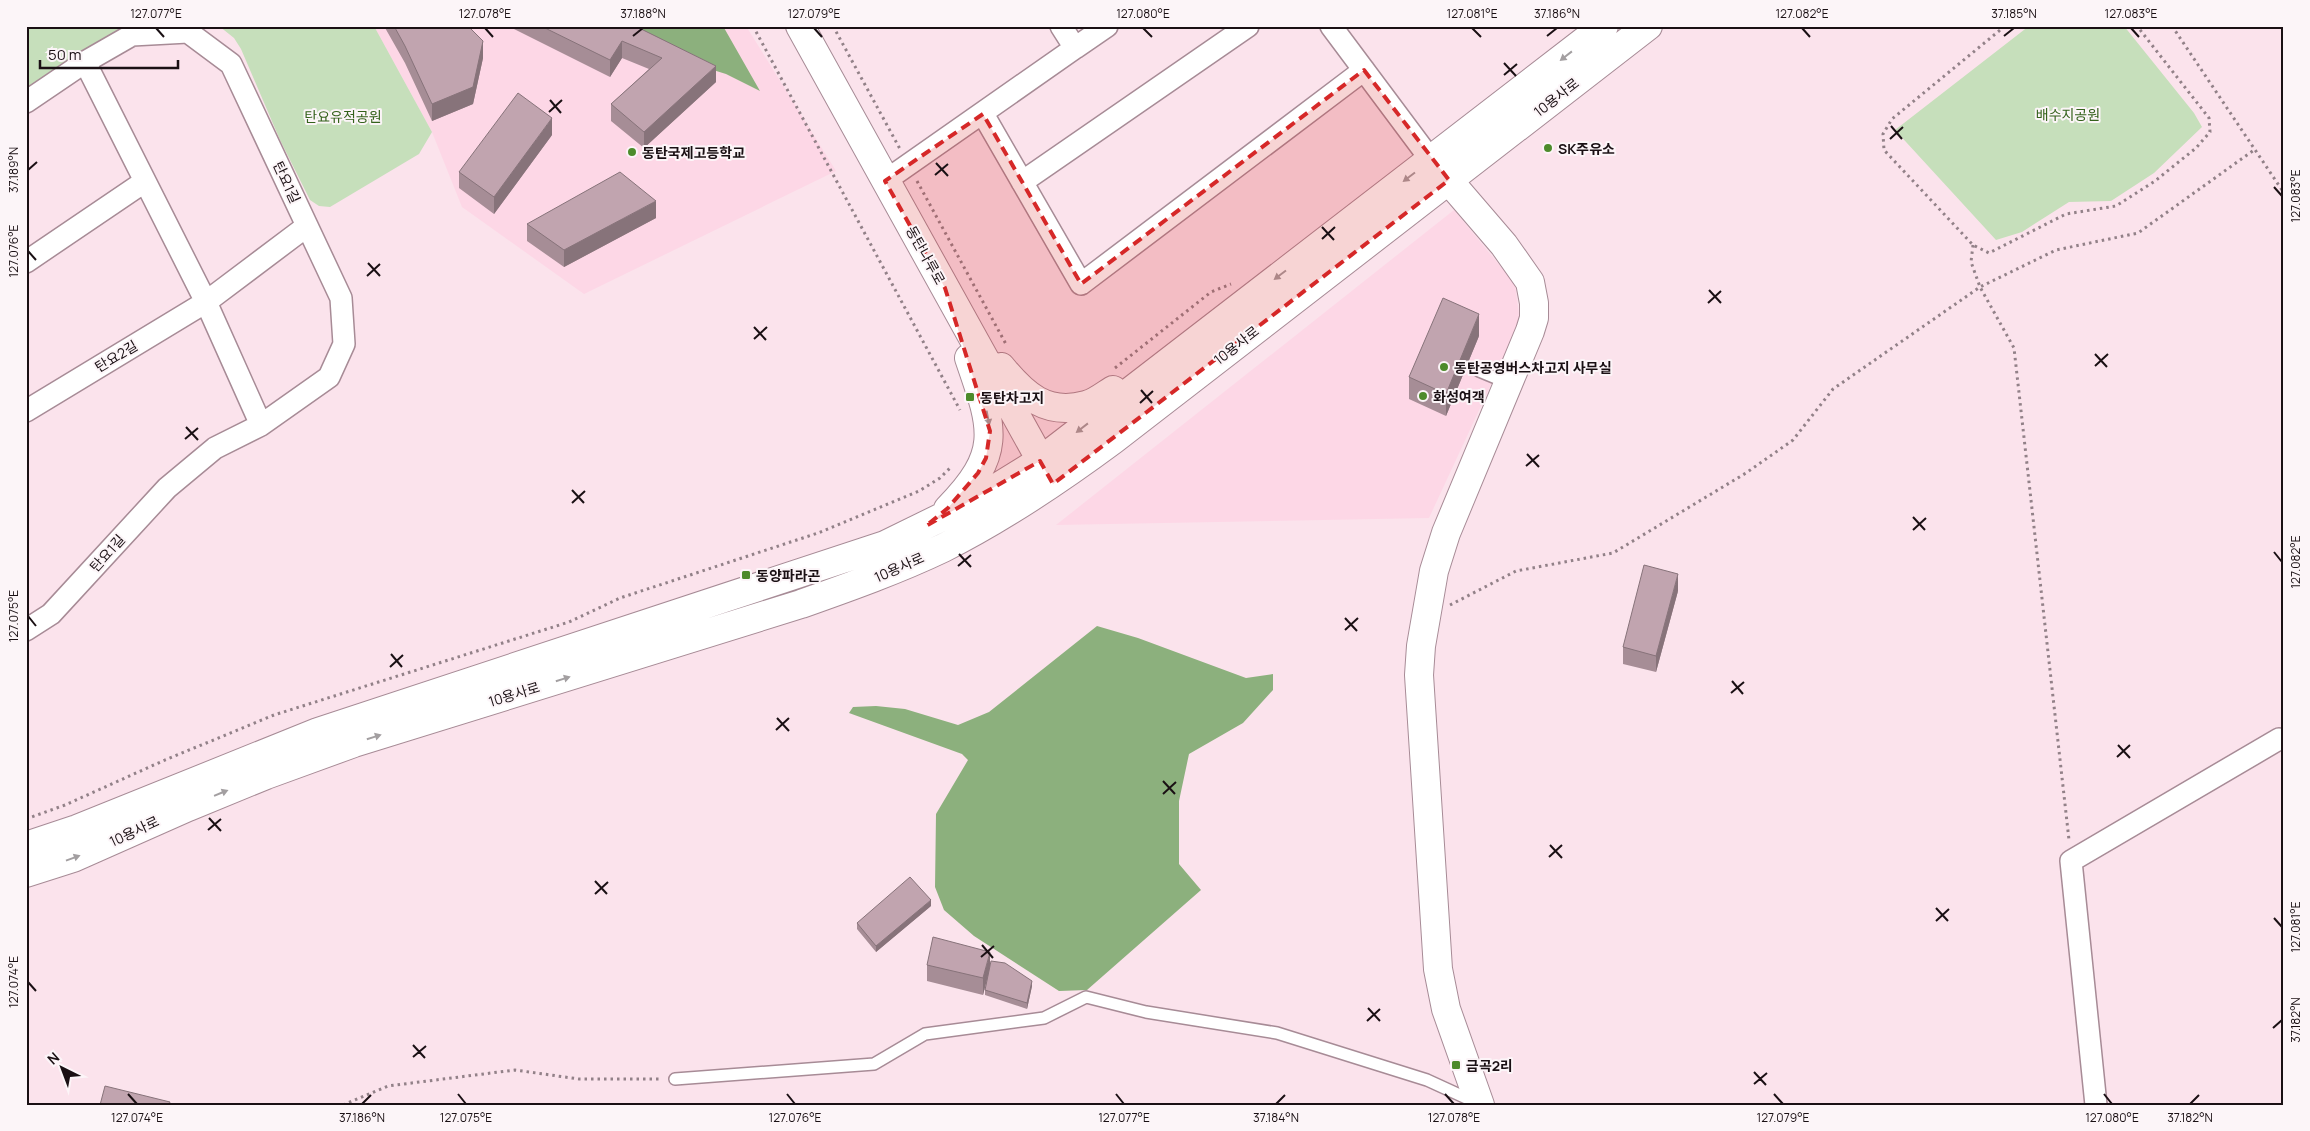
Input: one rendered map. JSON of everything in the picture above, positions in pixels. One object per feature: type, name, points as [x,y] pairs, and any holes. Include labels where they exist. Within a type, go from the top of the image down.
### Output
[{"type":"street","name":"동탄나루로","points":[[800,26],[1053,484]]},
{"type":"street","points":[[1061,26],[1075,48]]},
{"type":"street","points":[[885,181],[1108,26]]},
{"type":"street","points":[[1022,182],[1248,26]]},
{"type":"street","points":[[1331,26],[1431,160],[1518,263],[1533,291],[1534,318],[1446,533],[1434,571],[1425,618],[1419,675],[1436,950],[1446,1009],[1480,1104]]},
{"type":"street","name":"10용사로","points":[[26,846],[77,829],[318,732],[848,558],[885,545],[926,526],[1007,483],[1040,461],[1604,26]]},
{"type":"street","name":"10용사로","points":[[26,873],[73,858],[266,775],[354,743],[801,604],[867,581],[943,548],[1053,484],[1648,26]]},
{"type":"street","name":"탄요1길","points":[[26,102],[85,62],[132,36],[188,32],[231,64],[341,298],[344,344],[329,377],[261,425],[215,448],[167,488],[52,614],[26,630]]},
{"type":"street","points":[[85,62],[206,302],[261,425]]},
{"type":"street","points":[[983,114],[1081,284],[1364,70]]},
{"type":"street","points":[[26,262],[144,182]]},
{"type":"street","name":"탄요2길","points":[[26,411],[206,302],[307,226]]},
{"type":"street","points":[[945,288],[960,314],[1017,386],[1032,400],[1047,406],[1064,408],[1087,405],[1114,390],[1200,324],[1246,301]]},
{"type":"street","points":[[926,526],[948,508],[978,473],[986,458],[990,431],[987,412],[945,288]]},
{"type":"street","points":[[2096,1105],[2071,860],[2279,739],[2284,740]]},
{"type":"lane","points":[[1479,371],[1508,383]]},
{"type":"lane","points":[[675,1079],[874,1064],[925,1034],[1044,1018],[1086,997],[1146,1012],[1277,1033],[1428,1080],[1480,1104]]},
{"type":"path","points":[[753,26],[960,409],[962,418]]},
{"type":"path","points":[[2005,26],[1892,119],[1883,134],[1884,150],[1973,245],[1989,253],[2066,214],[2116,206],[2155,181],[2196,148],[2210,132],[2208,118],[2137,26]]},
{"type":"path","points":[[2172,26],[2284,193]]},
{"type":"path","points":[[1425,618],[1516,571],[1613,553],[1746,473],[1792,440],[1833,389],[1980,287],[2056,250],[2138,233],[2254,150]]},
{"type":"path","points":[[1973,245],[1971,262],[1980,287],[2014,348],[2071,860]]},
{"type":"path","points":[[26,819],[65,805],[174,756],[274,715],[569,622],[620,598],[845,522],[919,491],[940,478],[957,458]]},
{"type":"path","points":[[343,1105],[388,1086],[515,1070],[579,1079],[675,1079]]},
{"type":"highlighted area","points":[[1364,70],[1449,180],[1053,484],[1040,461],[926,526],[948,508],[978,473],[986,458],[990,431],[945,288],[885,181],[983,114],[1081,284]]},
{"type":"shaded area","name":"동탄국제고등학교","points":[[374,26],[746,26],[836,171],[584,294],[462,207],[432,132]]},
{"type":"shaded area","points":[[1454,210],[1515,284],[1520,322],[1429,518],[1056,525]]},
{"type":"green space","points":[[26,26],[124,26],[26,90]]},
{"type":"green space","name":"탄요유적공원","points":[[219,26],[374,26],[432,132],[419,154],[330,207],[319,206],[310,200],[280,140],[241,49],[234,38]]},
{"type":"green space","points":[[608,26],[723,26],[760,91],[726,74],[655,52]]},
{"type":"green space","name":"배수지공원","points":[[2029,26],[2124,26],[2194,113],[2202,127],[2154,173],[2111,201],[2069,202],[2022,232],[1996,240],[1895,130]]},
{"type":"green space","points":[[1097,626],[1138,638],[1246,678],[1273,674],[1273,690],[1243,723],[1189,754],[1179,801],[1179,864],[1201,890],[1087,990],[1059,991],[974,936],[944,910],[935,887],[936,814],[968,760],[962,754],[849,713],[853,707],[876,706],[905,709],[958,725],[989,712]]},
{"type":"building","points":[[394,26],[468,26],[483,41],[473,87],[432,104]]},
{"type":"building","points":[[541,26],[635,26],[716,66],[644,132],[611,104],[662,58],[622,41],[610,60]]},
{"type":"building","points":[[518,93],[552,118],[494,197],[459,172]]},
{"type":"building","points":[[620,172],[656,201],[564,250],[527,224]]},
{"type":"building","name":"동탄공영버스차고지 사무실","points":[[1443,298],[1479,314],[1446,394],[1409,377]]},
{"type":"building","points":[[1644,565],[1678,574],[1656,656],[1623,647]]},
{"type":"building","points":[[910,877],[931,900],[876,946],[857,923]]},
{"type":"building","points":[[933,937],[990,952],[983,978],[927,965]]},
{"type":"building","points":[[991,961],[1005,963],[1032,981],[1027,1003],[985,990]]},
{"type":"building","points":[[105,1086],[170,1102],[169,1105],[100,1105]]},
{"type":"place","name":"SK주유소","points":[[1548,148]]},
{"type":"place","name":"동탄국제고등학교","points":[[632,152]]},
{"type":"place","name":"동탄공영버스차고지 사무실","points":[[1444,367]]},
{"type":"place","name":"화성여객","points":[[1423,396]]},
{"type":"place","name":"동탄차고지","points":[[970,397]]},
{"type":"place","name":"동양파라곤","points":[[746,575]]},
{"type":"place","name":"금곡2리","points":[[1456,1065]]}]
